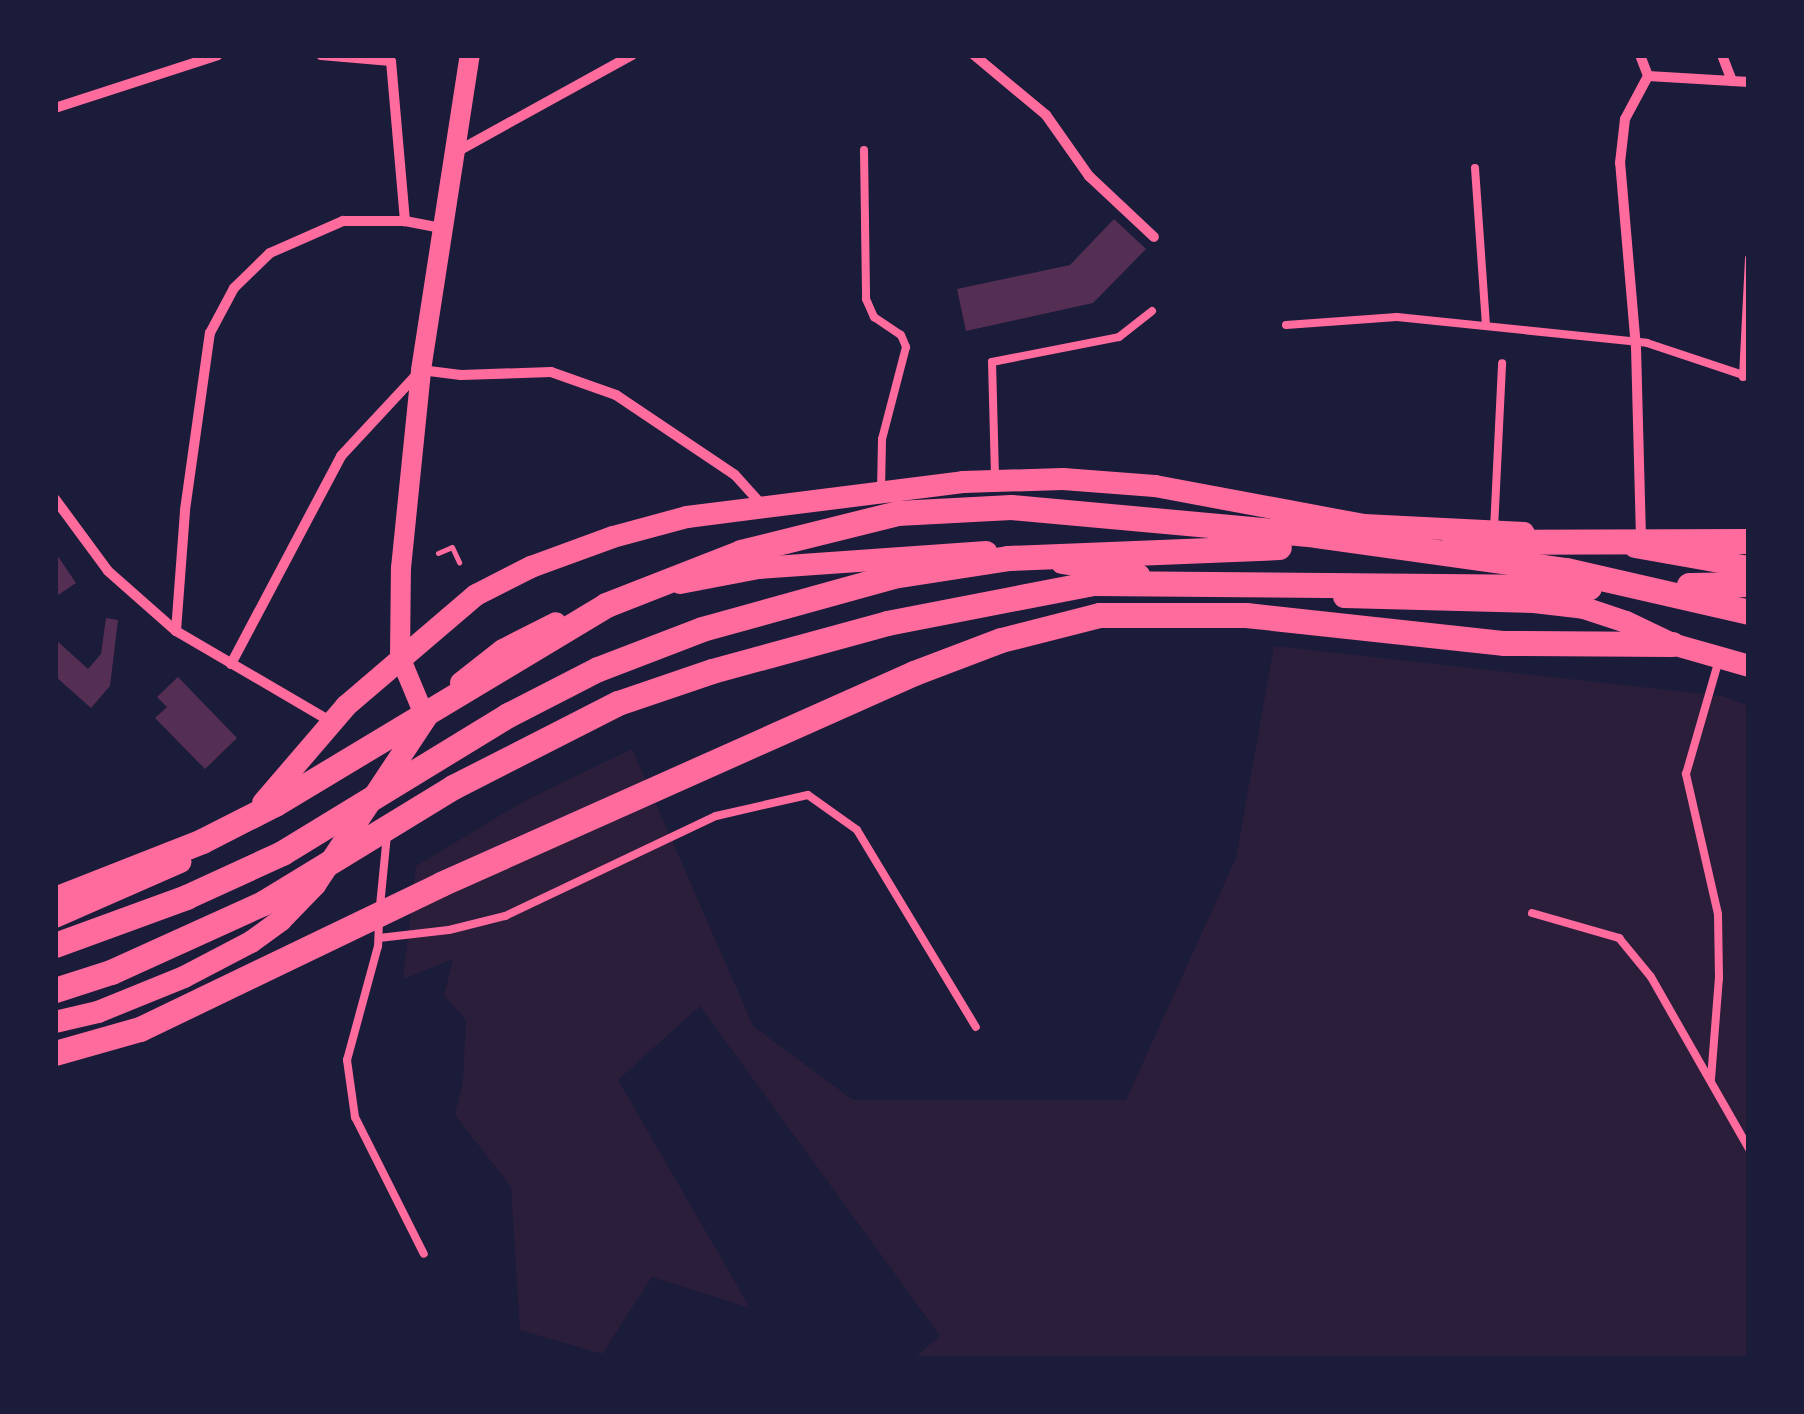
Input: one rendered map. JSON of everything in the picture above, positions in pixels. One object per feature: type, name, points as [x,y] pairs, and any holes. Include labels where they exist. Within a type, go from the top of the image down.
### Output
[{"type":"highway","points":[[55,899],[202,841],[275,804],[553,635],[675,574],[796,536],[897,514],[1011,507],[1316,535],[1566,570],[1749,612]]},
{"type":"highway","points":[[55,945],[186,897],[282,853],[430,760],[598,669],[702,630],[893,576],[1008,558],[1154,550],[1542,540],[1749,541]]},
{"type":"highway","points":[[55,990],[110,972],[264,903],[454,787],[618,703],[712,671],[886,623],[1093,583],[1439,588],[1749,584]]},
{"type":"highway","points":[[55,1053],[140,1029],[440,884],[914,674],[1002,640],[1099,615],[1246,616],[1504,643],[1672,644]]},
{"type":"main road","points":[[425,718],[400,657],[401,568],[421,370],[470,55]]},
{"type":"main road","points":[[55,917],[187,859],[275,794],[333,723],[400,657],[476,596],[530,567],[612,537],[687,517],[880,492],[1063,478],[1155,486],[1364,525],[1494,529],[1749,567]]},
{"type":"main road","points":[[55,1022],[98,1012],[184,977],[251,942],[281,920],[315,885],[425,718],[503,650],[608,597],[759,568],[991,552],[1235,594],[1534,602],[1584,608],[1672,644],[1749,666]]},
{"type":"main road","points":[[1683,559],[1749,604]]},
{"type":"street","points":[[55,108],[218,55]]},
{"type":"street","points":[[320,55],[391,61],[404,222]]},
{"type":"street","points":[[456,152],[632,55]]},
{"type":"street","points":[[974,55],[1046,115],[1089,176],[1154,237]]},
{"type":"street","points":[[1640,55],[1648,76]]},
{"type":"street","points":[[1722,55],[1732,81]]},
{"type":"street","points":[[1648,76],[1749,82]]},
{"type":"street","points":[[1641,548],[1636,345],[1620,163],[1624,119],[1648,76]]},
{"type":"street","points":[[176,632],[185,510],[210,333],[234,288],[270,253],[343,222],[404,222],[442,228]]},
{"type":"street","points":[[231,664],[341,456],[421,370],[461,375],[551,372],[616,395],[735,475],[764,507]]},
{"type":"street","points":[[55,499],[108,572],[176,632],[333,723]]},
{"type":"lane","points":[[864,150],[866,299],[874,317],[900,335],[906,346],[884,432],[880,492]]},
{"type":"lane","points":[[1475,168],[1486,326]]},
{"type":"lane","points":[[1286,326],[1397,317],[1486,326],[1636,345],[1746,377],[1749,258]]},
{"type":"lane","points":[[995,481],[992,362],[1119,337],[1152,311]]},
{"type":"lane","points":[[1494,529],[1502,363]]},
{"type":"lane","points":[[1710,1080],[1719,978],[1718,914],[1686,774],[1720,656]]},
{"type":"lane","points":[[394,766],[378,938],[347,1060],[355,1117],[424,1254]]},
{"type":"lane","points":[[378,938],[448,930],[505,916],[716,816],[808,795],[857,830],[976,1027]]},
{"type":"lane","points":[[1532,912],[1619,938],[1652,978],[1749,1149]]},
{"type":"path","points":[[438,553],[452,547],[460,562]]},
{"type":"shaded area","points":[[1274,646],[1722,696],[1749,706],[1749,1359],[913,1359],[940,1336],[700,1006],[618,1080],[750,1308],[652,1277],[602,1354],[520,1330],[511,1187],[455,1115],[463,1081],[466,1020],[444,996],[453,959],[403,979],[416,866],[526,800],[632,749],[753,1026],[853,1100],[1126,1100],[1236,858]]},
{"type":"building","points":[[1114,219],[1146,249],[1093,303],[966,331],[957,289],[1070,265]]},
{"type":"building","points":[[55,552],[76,583],[55,597]]},
{"type":"building","points":[[106,618],[118,620],[110,686],[91,708],[55,676],[55,639],[88,669],[101,654]]},
{"type":"building","points":[[178,677],[237,738],[205,769],[155,718],[167,707],[157,697]]}]
